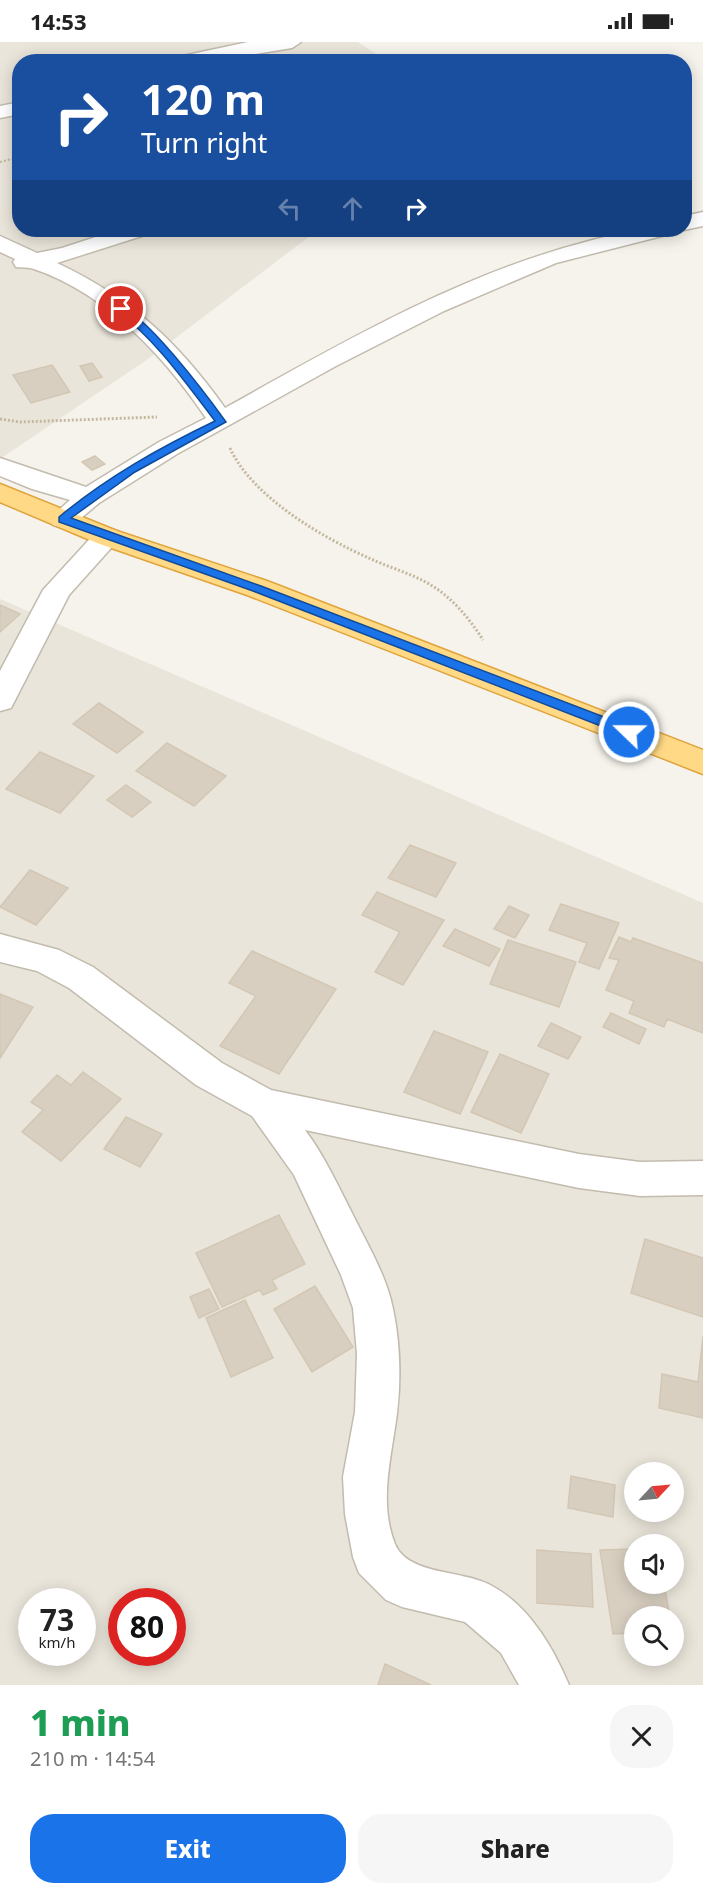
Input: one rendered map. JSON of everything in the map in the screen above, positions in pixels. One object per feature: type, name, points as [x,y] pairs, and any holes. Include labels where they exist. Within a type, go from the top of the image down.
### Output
[{"type":"highway","points":[[0,492],[107,537],[257,588],[703,762]]},
{"type":"street","points":[[213,54],[292,42]]},
{"type":"street","points":[[0,264],[34,262],[78,251],[117,237]]},
{"type":"street","points":[[63,519],[90,497],[218,417],[327,361],[500,277],[548,258],[630,237]]},
{"type":"street","points":[[0,243],[105,297],[137,321],[218,417]]},
{"type":"street","points":[[0,466],[41,483],[90,497]]},
{"type":"street","points":[[0,700],[57,590],[107,537]]},
{"type":"street","points":[[0,948],[51,961],[93,986],[185,1057],[238,1094],[265,1105],[579,1171],[640,1179],[703,1178]]},
{"type":"street","points":[[265,1105],[307,1163],[360,1271],[373,1308],[378,1354],[376,1412],[365,1477],[367,1514],[375,1557],[402,1584],[477,1602],[517,1637],[545,1685]]},
{"type":"path","points":[[0,419],[20,422],[218,417],[235,461],[258,488],[338,542],[429,584],[443,594],[476,629],[514,688]]},
{"type":"shaded area","points":[[0,42],[358,42],[376,54],[12,54],[12,237],[309,237],[148,359],[0,459]]},
{"type":"shaded area","points":[[0,599],[703,903],[703,1685],[0,1685]]},
{"type":"building","points":[[92,363],[102,377],[89,381],[80,366]]},
{"type":"building","points":[[52,365],[70,392],[31,403],[13,375]]},
{"type":"building","points":[[95,456],[105,464],[92,470],[82,462]]},
{"type":"building","points":[[0,605],[20,614],[0,632]]},
{"type":"building","points":[[99,703],[143,732],[117,753],[73,724]]},
{"type":"building","points":[[167,743],[226,776],[194,806],[136,771]]},
{"type":"building","points":[[40,752],[94,776],[60,813],[6,789]]},
{"type":"building","points":[[126,785],[151,802],[132,817],[107,800]]},
{"type":"building","points":[[410,845],[456,863],[436,897],[388,878]]},
{"type":"building","points":[[30,870],[68,888],[36,925],[0,907]]},
{"type":"building","points":[[377,892],[444,920],[403,985],[375,972],[400,932],[362,915]]},
{"type":"building","points":[[561,904],[619,923],[599,969],[579,962],[587,943],[549,930]]},
{"type":"building","points":[[509,906],[529,915],[515,938],[494,929]]},
{"type":"building","points":[[455,929],[500,949],[489,966],[443,946]]},
{"type":"building","points":[[619,937],[631,942],[633,938],[703,963],[703,1033],[667,1019],[664,1027],[629,1013],[634,1001],[606,990],[619,960],[609,958]]},
{"type":"building","points":[[508,940],[576,962],[559,1007],[490,984]]},
{"type":"building","points":[[252,951],[336,989],[279,1074],[220,1046],[256,996],[229,983]]},
{"type":"building","points":[[0,994],[33,1007],[0,1058]]},
{"type":"building","points":[[611,1013],[646,1029],[639,1044],[603,1027]]},
{"type":"building","points":[[551,1023],[581,1037],[568,1059],[538,1046]]},
{"type":"building","points":[[434,1031],[488,1052],[460,1114],[404,1092]]},
{"type":"building","points":[[500,1054],[549,1074],[521,1133],[471,1112]]},
{"type":"building","points":[[83,1072],[121,1099],[61,1161],[22,1132],[43,1110],[31,1102],[57,1075],[71,1085]]},
{"type":"building","points":[[126,1117],[162,1134],[140,1167],[104,1149]]},
{"type":"building","points":[[279,1215],[305,1264],[272,1280],[277,1289],[263,1295],[260,1290],[222,1307],[196,1253]]},
{"type":"building","points":[[645,1239],[703,1258],[703,1317],[631,1293]]},
{"type":"building","points":[[315,1286],[353,1347],[312,1372],[274,1309]]},
{"type":"building","points":[[209,1289],[219,1309],[199,1318],[190,1297]]},
{"type":"building","points":[[245,1300],[273,1358],[231,1377],[206,1318]]},
{"type":"building","points":[[703,1336],[703,1418],[659,1408],[662,1374],[698,1382]]},
{"type":"building","points":[[571,1476],[615,1485],[613,1517],[568,1508]]},
{"type":"building","points":[[624,1549],[624,1594],[666,1594],[668,1606],[624,1606],[624,1633],[613,1634],[600,1550]]},
{"type":"building","points":[[537,1550],[591,1554],[593,1607],[537,1603]]},
{"type":"building","points":[[385,1664],[431,1685],[378,1685]]},
{"type":"route","points":[[121,309],[137,321],[171,358],[221,422],[168,448],[131,470],[90,497],[63,519],[107,537],[257,588],[629,732]]}]
